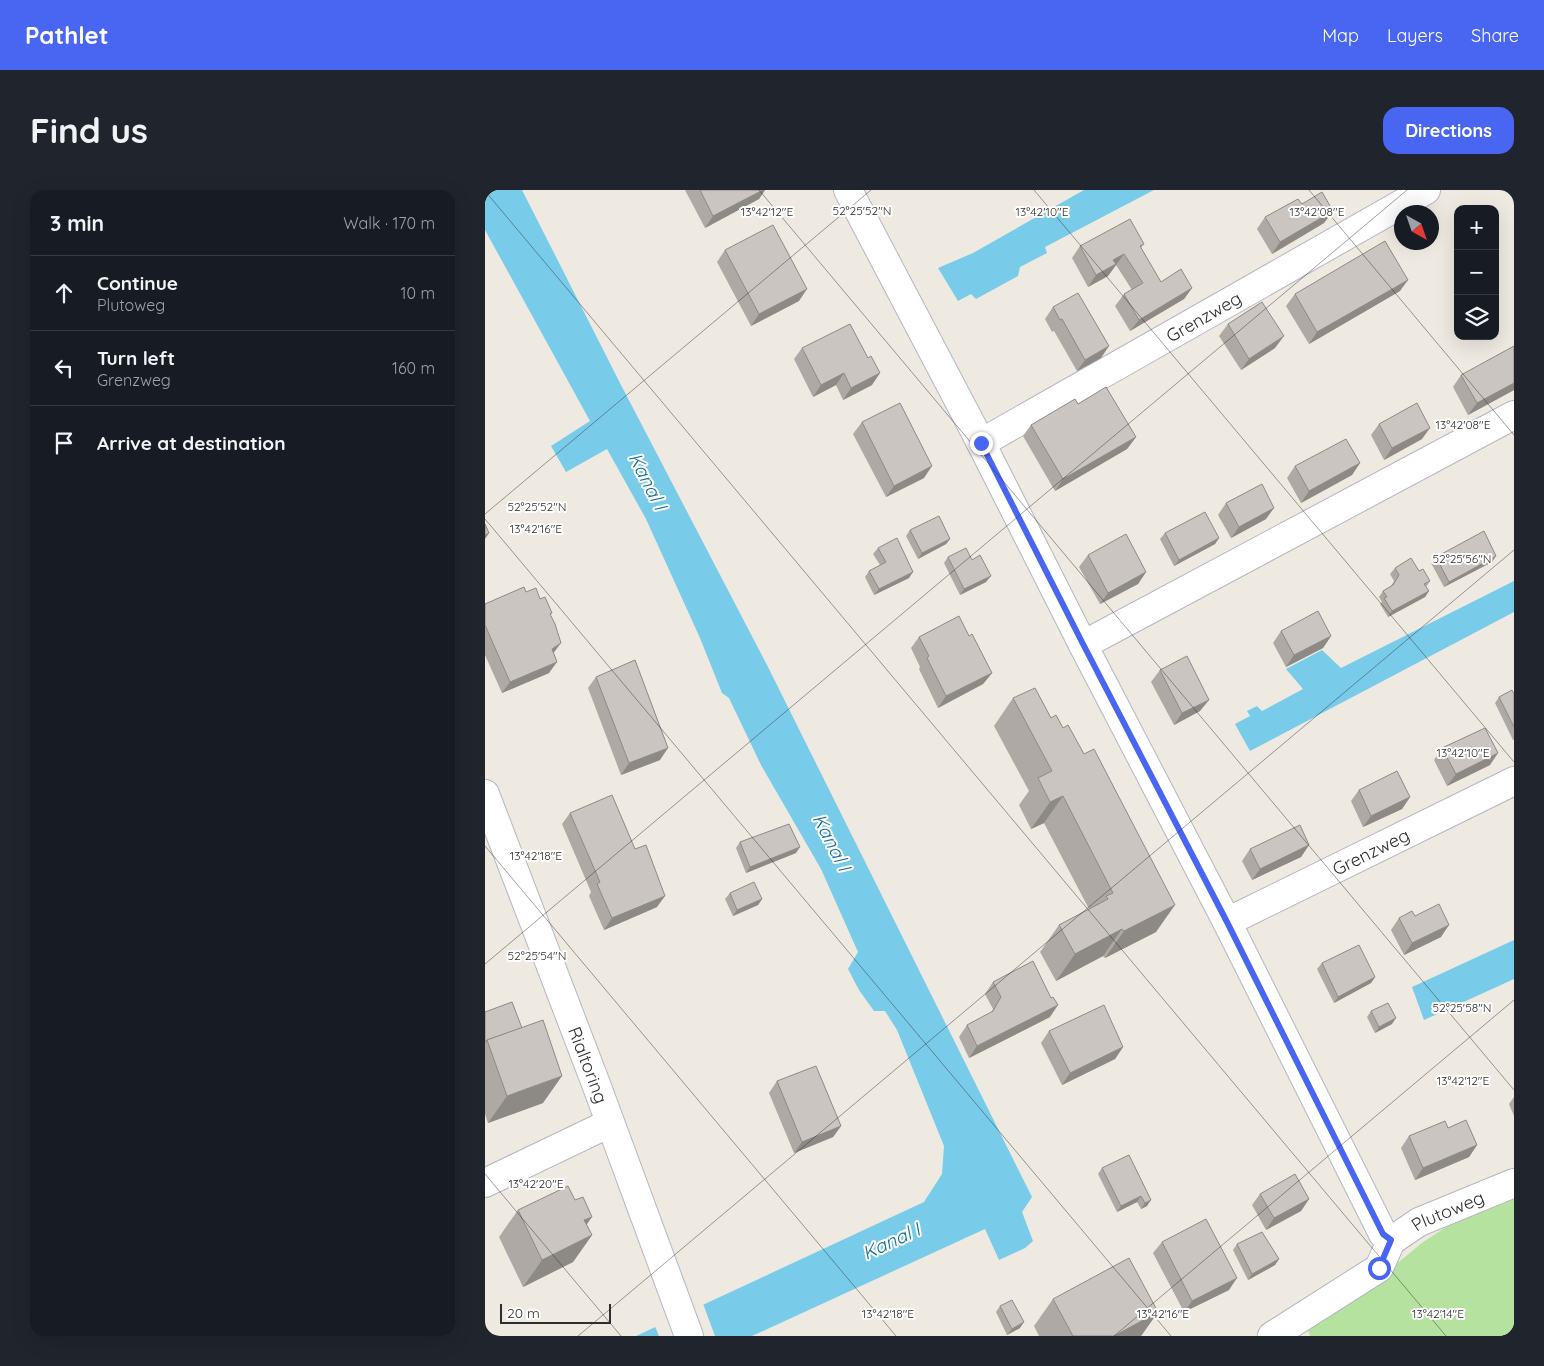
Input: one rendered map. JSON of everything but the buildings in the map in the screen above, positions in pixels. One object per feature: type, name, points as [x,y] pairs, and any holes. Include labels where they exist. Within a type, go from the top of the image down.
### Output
[{"type":"street","name":"Grenzweg","points":[[981,443],[1426,190]]},
{"type":"street","points":[[850,191],[1227,922],[1383,1234],[1391,1240],[1379,1268],[1272,1336]]},
{"type":"street","points":[[1083,644],[1514,415]]},
{"type":"street","name":"Grenzweg","points":[[1227,922],[1514,781]]},
{"type":"street","name":"Rialtoring","points":[[485,794],[689,1336]]},
{"type":"street","points":[[485,1183],[610,1123]]},
{"type":"street","name":"Plutoweg","points":[[1391,1240],[1419,1222],[1514,1182]]},
{"type":"green space","points":[[1514,1197],[1514,1336],[1310,1336],[1307,1325],[1388,1271],[1423,1242],[1454,1222]]},
{"type":"water","name":"Kanal I","points":[[485,190],[522,190],[767,665],[1032,1197],[1022,1212],[1033,1241],[1025,1248],[999,1260],[985,1229],[752,1336],[636,1336],[924,1202],[942,1174],[944,1146],[897,1030],[885,1011],[874,1011],[859,990],[848,969],[858,952],[821,869],[761,765],[729,698],[722,693],[700,638],[646,519],[607,449],[566,472],[551,446],[590,421],[485,230]]},
{"type":"water","points":[[1084,190],[1154,190],[1045,247],[1047,253],[1020,267],[1018,276],[976,299],[971,294],[958,301],[938,268],[973,253]]},
{"type":"water","points":[[1514,581],[1514,612],[1250,751],[1235,724],[1250,716],[1247,711],[1257,706],[1262,711],[1303,689],[1286,669],[1322,650],[1341,668]]},
{"type":"water","points":[[1514,940],[1514,979],[1424,1020],[1412,987]]},
{"type":"pier","points":[[702,1301],[715,1336],[659,1336],[654,1324]]},
{"type":"route","points":[[981,443],[1227,922],[1383,1234],[1391,1240],[1379,1268]]}]
